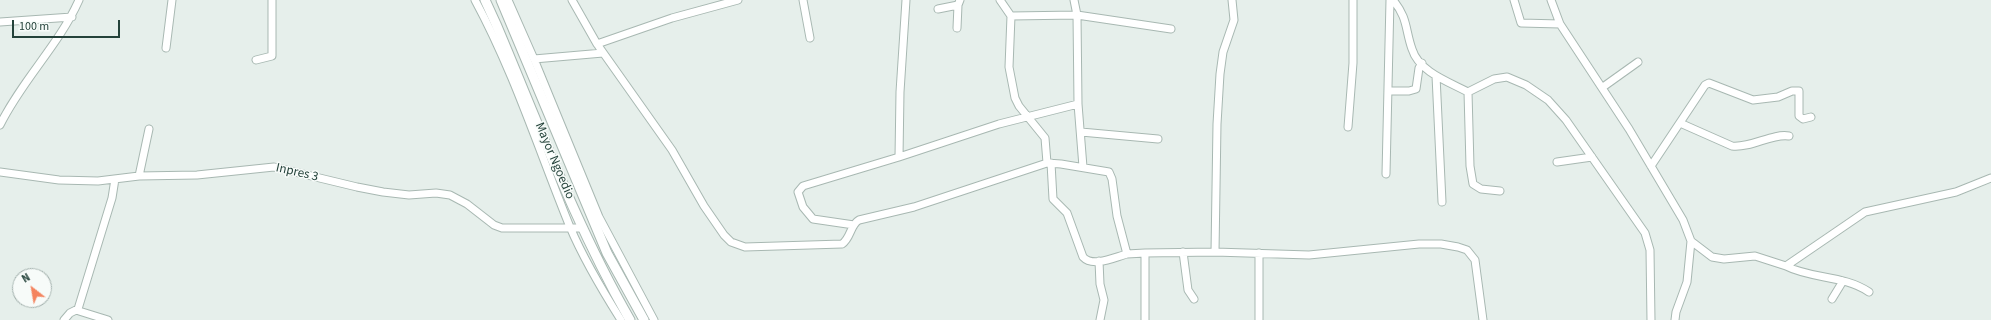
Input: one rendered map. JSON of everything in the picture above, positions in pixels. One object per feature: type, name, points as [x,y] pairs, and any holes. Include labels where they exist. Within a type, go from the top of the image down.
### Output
[{"type":"street","points":[[0,125],[2,115],[72,17],[79,0]]},
{"type":"street","points":[[166,48],[172,0]]},
{"type":"street","points":[[256,60],[272,55],[272,0]]},
{"type":"street","points":[[476,0],[500,50],[571,228],[593,274],[621,320]]},
{"type":"street","name":"Mayor Ngoedio","points":[[484,0],[496,24],[582,228],[609,284],[630,320]]},
{"type":"street","name":"Mayor Ngoedio","points":[[501,0],[607,253],[644,320]]},
{"type":"street","points":[[508,0],[599,217],[654,320]]},
{"type":"street","points":[[572,0],[597,44],[680,163],[718,228],[731,242],[737,245],[751,247],[838,244],[848,239],[854,225],[859,220],[914,207],[1049,163],[1108,170],[1111,173],[1116,216],[1127,254]]},
{"type":"street","points":[[597,44],[672,18],[738,0]]},
{"type":"street","points":[[803,0],[810,38]]},
{"type":"street","points":[[899,157],[901,63],[906,0]]},
{"type":"street","points":[[1000,0],[1011,16],[1009,62],[1011,80],[1017,102],[1027,117],[1045,138],[1053,199],[1069,216],[1083,258],[1089,262],[1127,254],[1145,253],[1215,252],[1309,255],[1419,244],[1441,244],[1466,250],[1475,260],[1483,320]]},
{"type":"street","points":[[1074,0],[1077,15],[1078,104],[1083,166]]},
{"type":"street","points":[[1215,252],[1217,124],[1220,74],[1223,52],[1234,20],[1232,0]]},
{"type":"street","points":[[1348,127],[1353,62],[1353,0]]},
{"type":"street","points":[[1392,0],[1403,13],[1412,49],[1422,63],[1436,76],[1468,92]]},
{"type":"street","points":[[1386,174],[1392,0]]},
{"type":"street","points":[[1514,0],[1521,23],[1560,24]]},
{"type":"street","points":[[1551,0],[1560,24],[1603,87],[1683,220],[1691,241],[1687,282],[1676,312],[1675,320]]},
{"type":"street","points":[[938,9],[959,3],[957,28]]},
{"type":"street","points":[[1011,16],[1077,15],[1171,29]]},
{"type":"street","points":[[0,22],[72,17]]},
{"type":"street","points":[[534,59],[603,53]]},
{"type":"street","points":[[1603,87],[1638,62]]},
{"type":"street","points":[[1388,91],[1410,91],[1416,89],[1419,68],[1422,63]]},
{"type":"street","points":[[1436,76],[1442,202]]},
{"type":"street","points":[[1468,92],[1490,80],[1500,77],[1507,77],[1522,83],[1539,93],[1555,106],[1621,195],[1645,233],[1650,250],[1651,320]]},
{"type":"street","points":[[1650,166],[1705,85],[1711,82],[1754,100],[1778,97],[1792,91],[1799,91],[1801,96],[1799,116],[1802,119],[1811,117]]},
{"type":"street","points":[[1468,92],[1470,166],[1474,184],[1481,189],[1500,191]]},
{"type":"street","points":[[854,225],[813,219],[802,207],[799,189],[804,186],[1027,117],[1078,104]]},
{"type":"street","points":[[1680,123],[1732,146],[1741,146],[1767,140],[1779,135],[1790,136]]},
{"type":"street","points":[[139,176],[149,129]]},
{"type":"street","points":[[1081,132],[1158,139]]},
{"type":"street","points":[[1557,162],[1592,157]]},
{"type":"street","name":"Inpres 3","points":[[0,172],[82,181],[139,176],[197,175],[274,167],[383,192],[409,195],[436,193],[450,195],[467,204],[494,225],[502,228],[582,228]]},
{"type":"street","points":[[1786,266],[1865,212],[1956,192],[1991,178]]},
{"type":"street","points":[[64,320],[70,313],[78,309],[112,198],[115,179]]},
{"type":"street","points":[[1691,241],[1712,258],[1724,259],[1755,256],[1797,271],[1859,286],[1869,292]]},
{"type":"street","points":[[1182,252],[1188,290],[1194,299]]},
{"type":"street","points":[[1145,253],[1145,320]]},
{"type":"street","points":[[1259,253],[1259,320]]},
{"type":"street","points":[[1099,261],[1100,284],[1104,300],[1100,320]]},
{"type":"street","points":[[1832,299],[1843,281]]},
{"type":"street","points":[[78,309],[108,320]]}]
